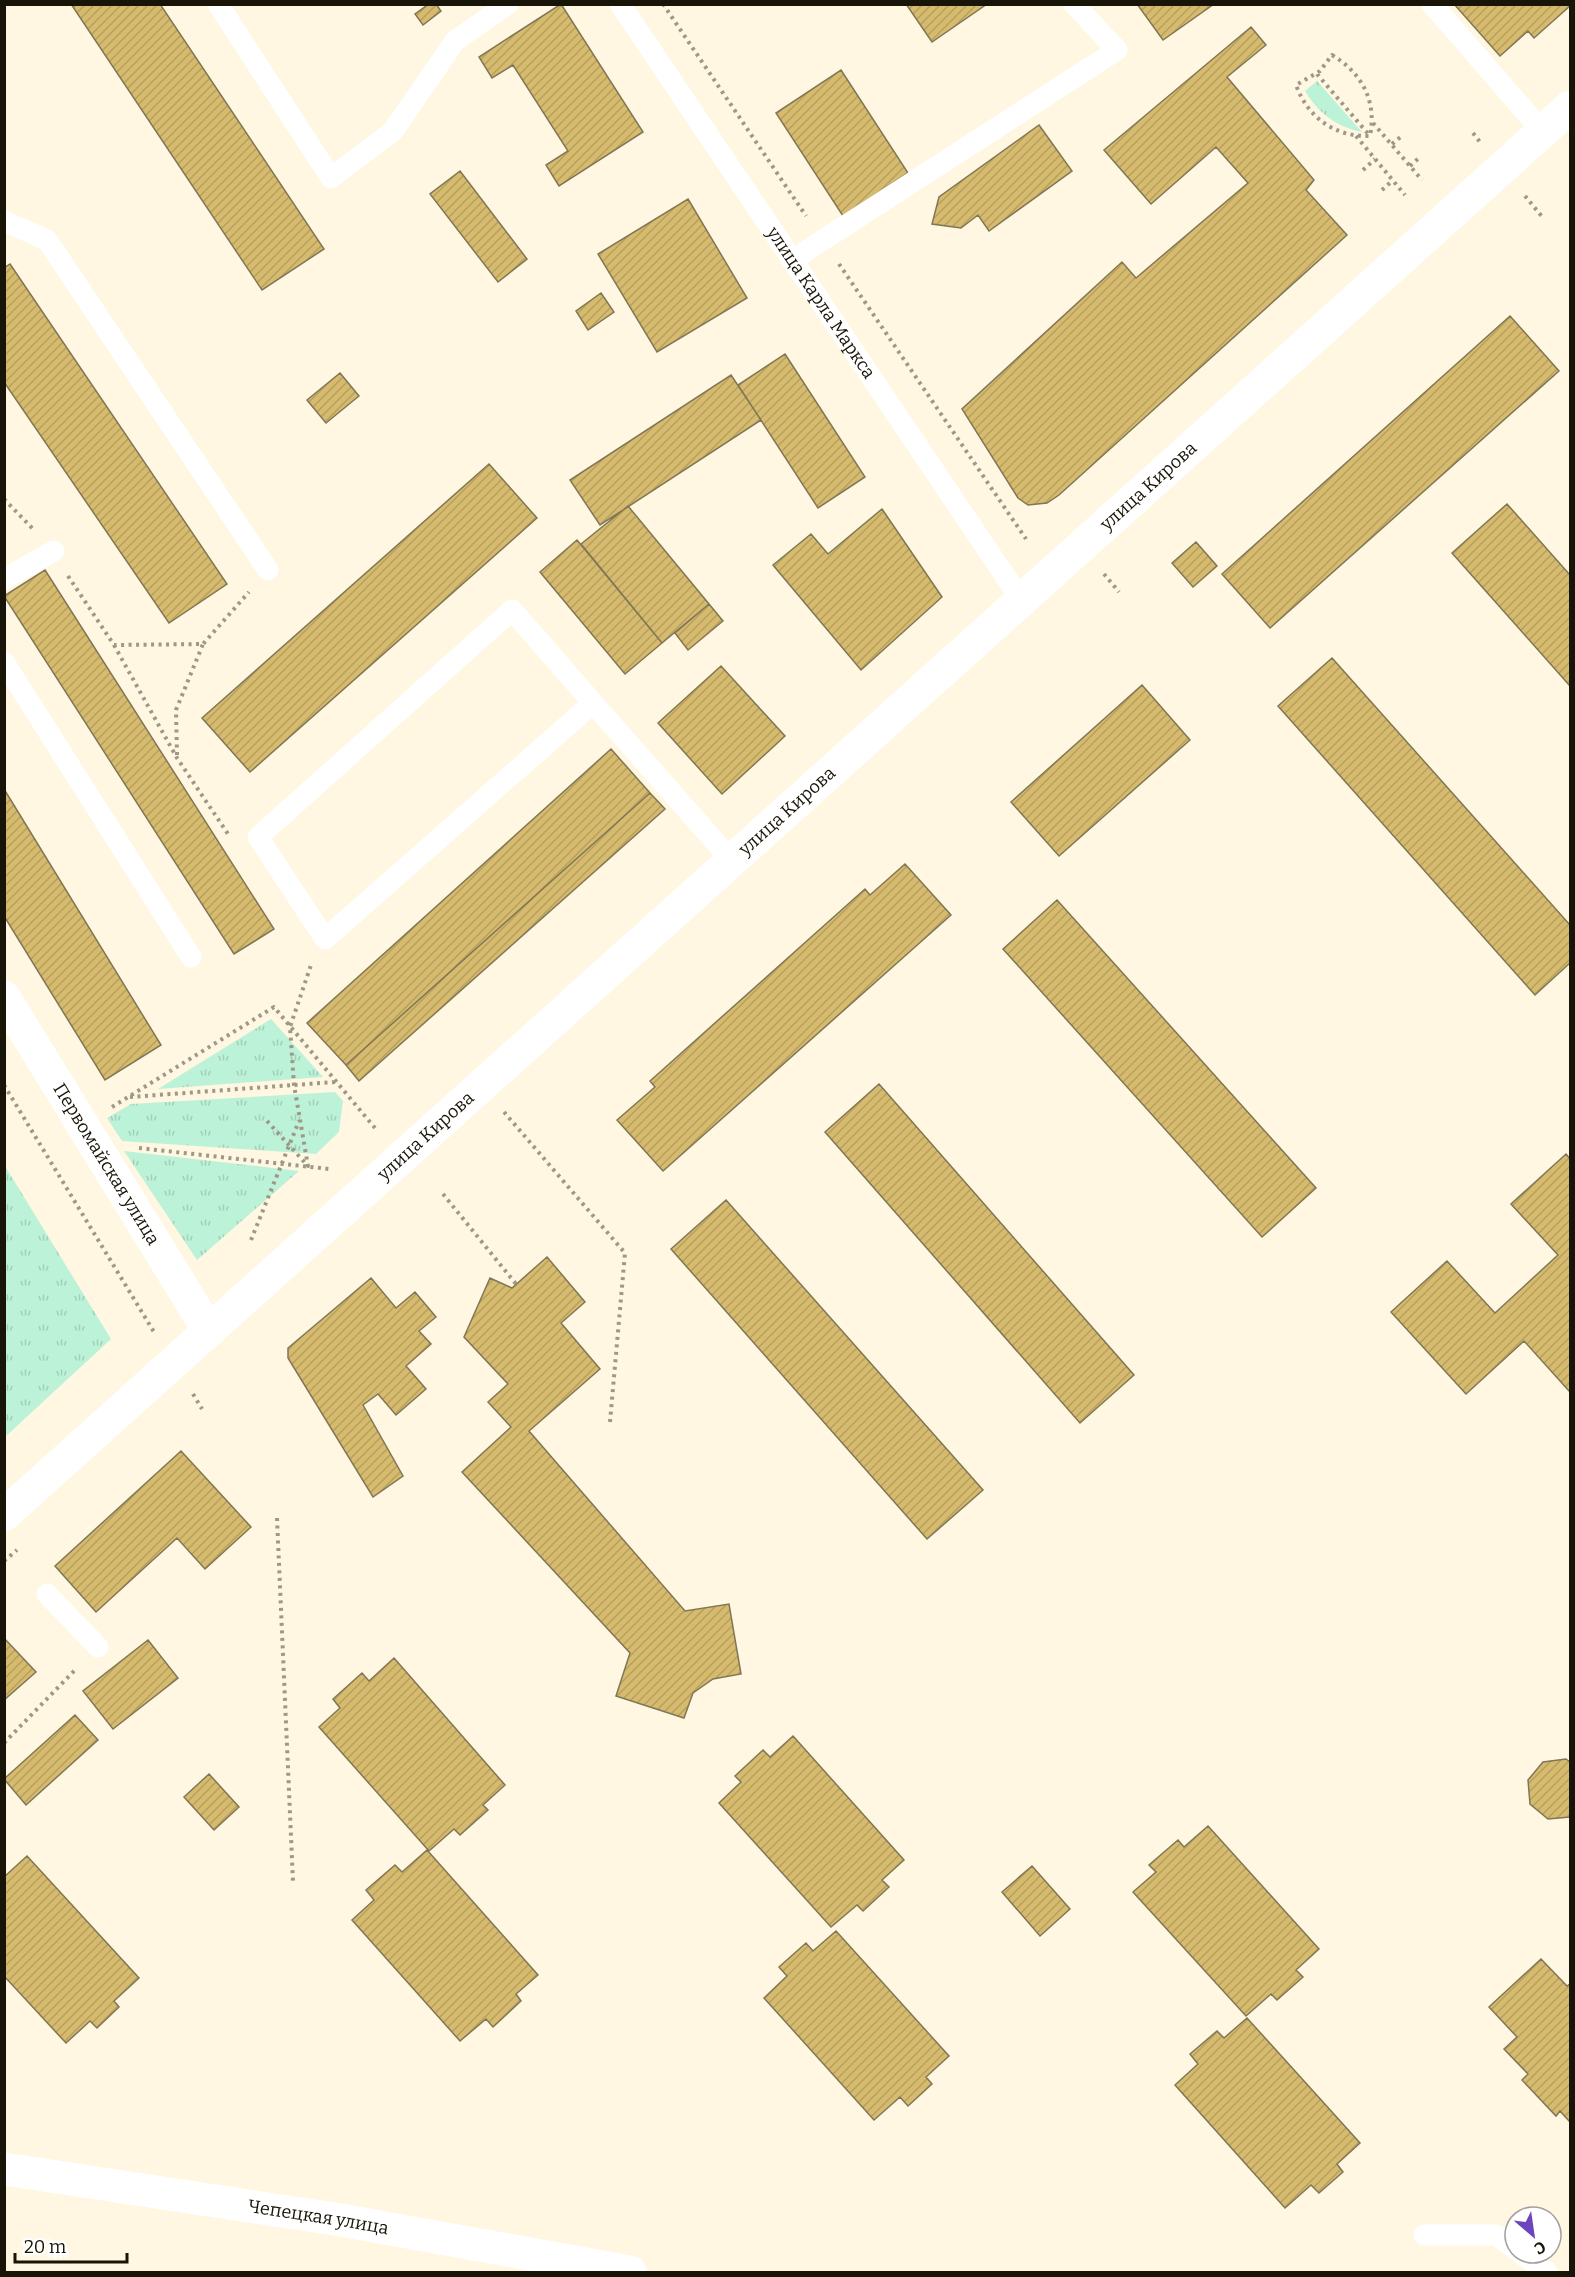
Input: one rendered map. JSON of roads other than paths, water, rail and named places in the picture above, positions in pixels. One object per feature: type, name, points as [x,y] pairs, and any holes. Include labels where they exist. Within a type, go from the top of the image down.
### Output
[{"type":"main road","name":"улица Кирова","points":[[4,1515],[1570,107]]},
{"type":"main road","name":"Первомайская улица","points":[[4,997],[209,1331]]},
{"type":"main road","name":"Чепецкая улица","points":[[4,2169],[341,2220],[630,2272]]},
{"type":"lane","points":[[218,4],[331,178],[393,131],[455,42],[508,4]]},
{"type":"lane","name":"улица Карла Маркса","points":[[620,4],[1022,601]]},
{"type":"lane","points":[[792,260],[1118,50],[1074,4]]},
{"type":"lane","points":[[1432,4],[1542,132]]},
{"type":"lane","points":[[4,221],[47,240],[268,570]]},
{"type":"lane","points":[[4,579],[54,551]]},
{"type":"lane","points":[[593,703],[325,939],[258,837],[512,610],[732,861]]},
{"type":"lane","points":[[4,662],[191,957]]},
{"type":"lane","points":[[47,1594],[98,1647]]},
{"type":"lane","points":[[1424,2235],[1496,2235],[1503,2240]]}]
